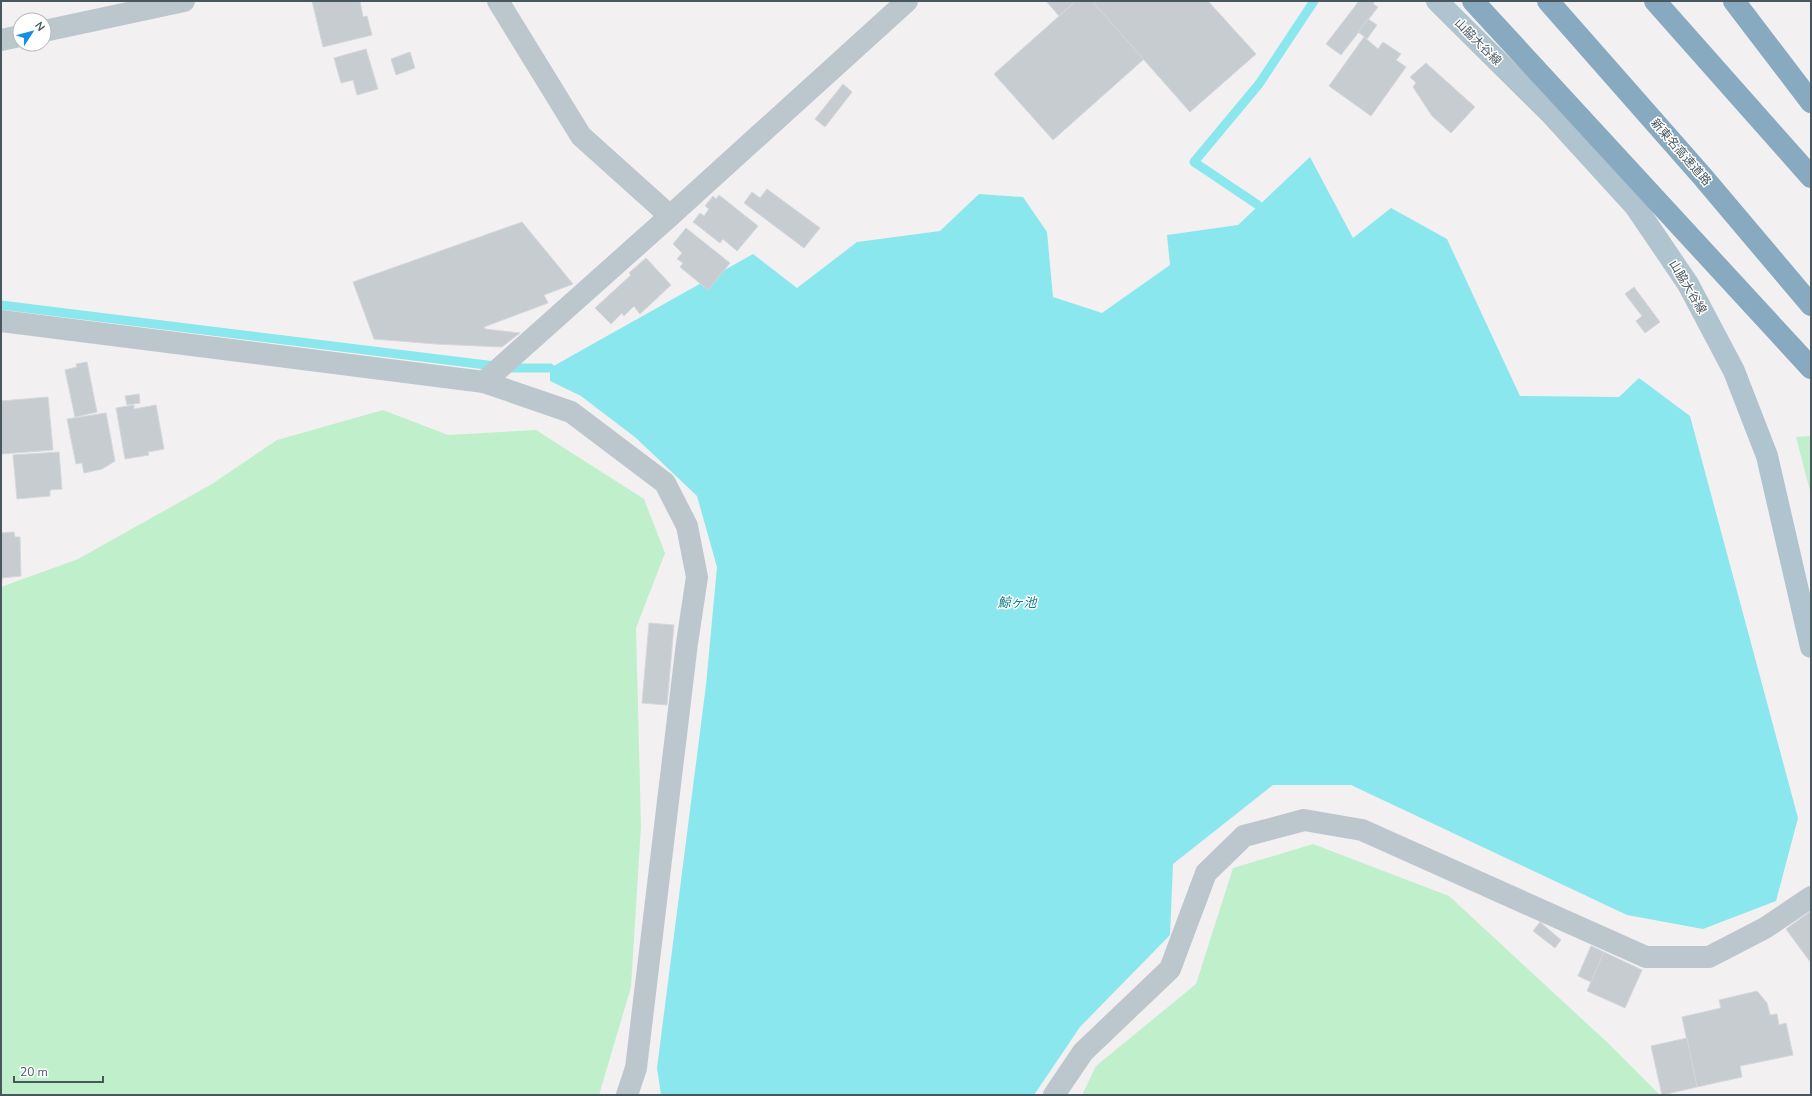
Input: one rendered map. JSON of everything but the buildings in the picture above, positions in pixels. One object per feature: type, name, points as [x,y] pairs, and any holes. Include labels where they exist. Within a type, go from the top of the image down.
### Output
[{"type":"highway","points":[[1472,1],[1811,368]]},
{"type":"highway","name":"新東名高速道路","points":[[1548,1],[1702,176],[1811,305]]},
{"type":"highway","points":[[1655,1],[1811,177]]},
{"type":"highway","points":[[1734,1],[1811,102]]},
{"type":"main road","name":"山脇大谷線","points":[[1437,1],[1552,115],[1635,206],[1688,284],[1734,371],[1767,456],[1811,647]]},
{"type":"street","points":[[52,29],[184,1]]},
{"type":"street","points":[[498,1],[580,136],[670,216]]},
{"type":"street","points":[[484,382],[907,1]]},
{"type":"street","points":[[1,40],[12,38]]},
{"type":"street","points":[[1,321],[484,382],[571,412],[665,483],[687,526],[697,577],[687,643],[636,1068],[627,1095]]},
{"type":"street","points":[[1054,1095],[1082,1052],[1170,969],[1206,873],[1244,836],[1304,820],[1362,830],[1646,957],[1710,957],[1765,928],[1811,897]]},
{"type":"green space","points":[[383,410],[448,435],[536,430],[644,499],[665,553],[636,628],[641,826],[631,987],[599,1095],[1,1095],[1,587],[78,559],[212,484],[277,440]]},
{"type":"green space","points":[[1811,436],[1811,495],[1796,437]]},
{"type":"green space","points":[[1313,844],[1449,896],[1609,1044],[1660,1095],[1082,1095],[1096,1066],[1196,984],[1233,868]]},
{"type":"water","name":"鯨ヶ池","points":[[1310,157],[1353,238],[1391,208],[1447,239],[1520,396],[1619,397],[1639,378],[1690,416],[1798,818],[1776,901],[1703,929],[1627,915],[1351,785],[1273,785],[1173,864],[1170,935],[1080,1027],[1034,1095],[661,1095],[657,1068],[706,685],[717,567],[697,496],[636,438],[581,396],[550,381],[550,368],[753,254],[797,288],[857,242],[940,231],[979,194],[1023,197],[1047,232],[1053,297],[1102,313],[1170,265],[1167,235],[1238,225]]},
{"type":"waterway","points":[[1258,205],[1194,162],[1259,84],[1314,1]]},
{"type":"waterway","points":[[1,305],[511,368],[550,368]]}]
